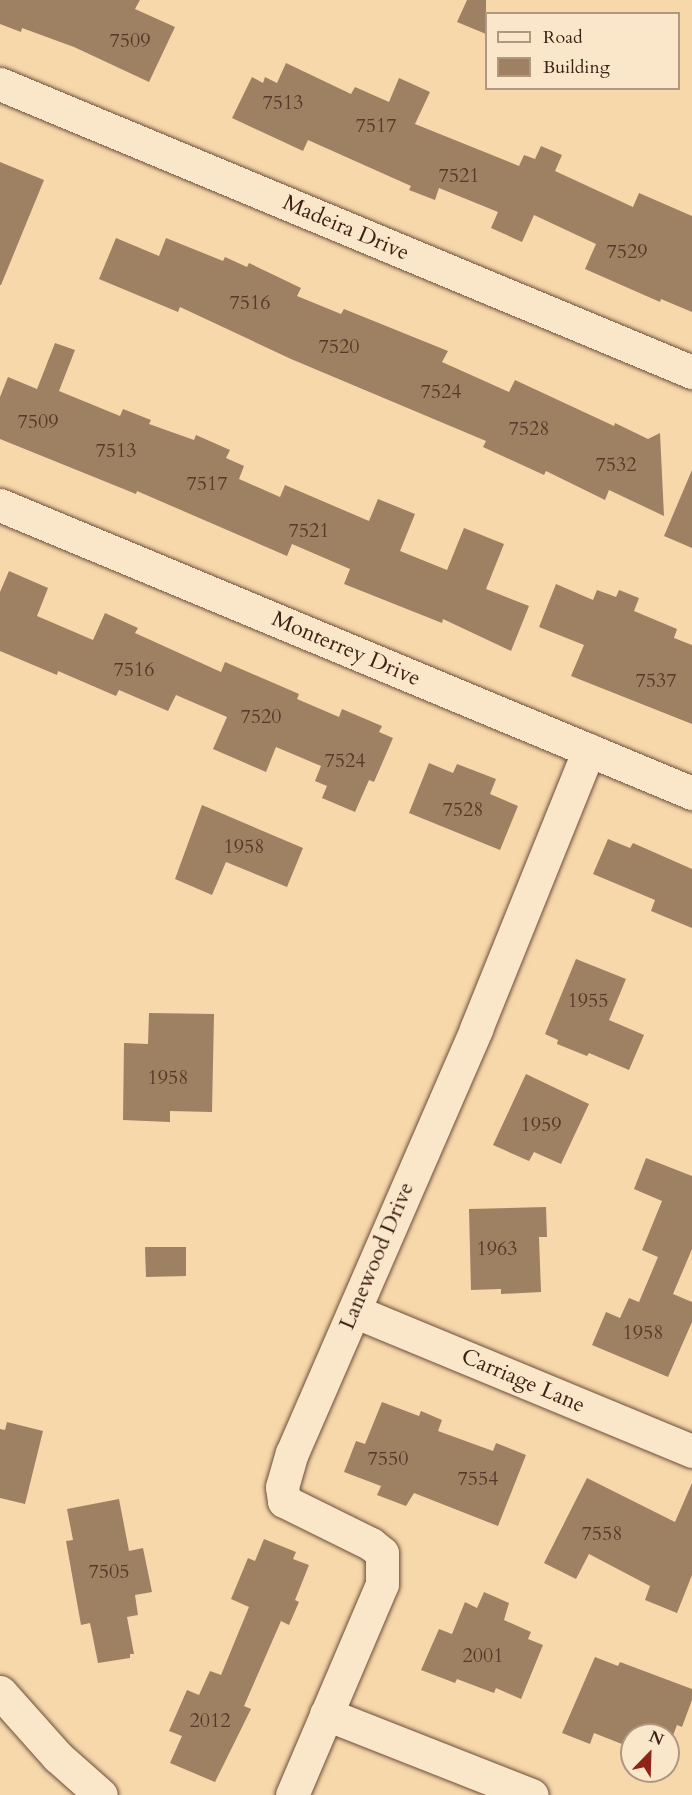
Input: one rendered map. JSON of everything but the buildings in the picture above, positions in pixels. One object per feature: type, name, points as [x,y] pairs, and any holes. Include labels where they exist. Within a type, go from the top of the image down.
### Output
[{"type":"street","name":"Madeira Drive","points":[[0,84],[692,372]]},
{"type":"street","name":"Monterrey Drive","points":[[0,505],[692,793]]},
{"type":"street","name":"Lanewood Drive","points":[[326,1714],[382,1584],[382,1553],[371,1544],[284,1501],[282,1487],[292,1453],[476,1029],[589,750]]},
{"type":"street","name":"Carriage Lane","points":[[354,1311],[692,1451]]},
{"type":"street","points":[[0,1692],[58,1758],[101,1795]]},
{"type":"street","points":[[292,1795],[326,1714],[532,1795]]}]
